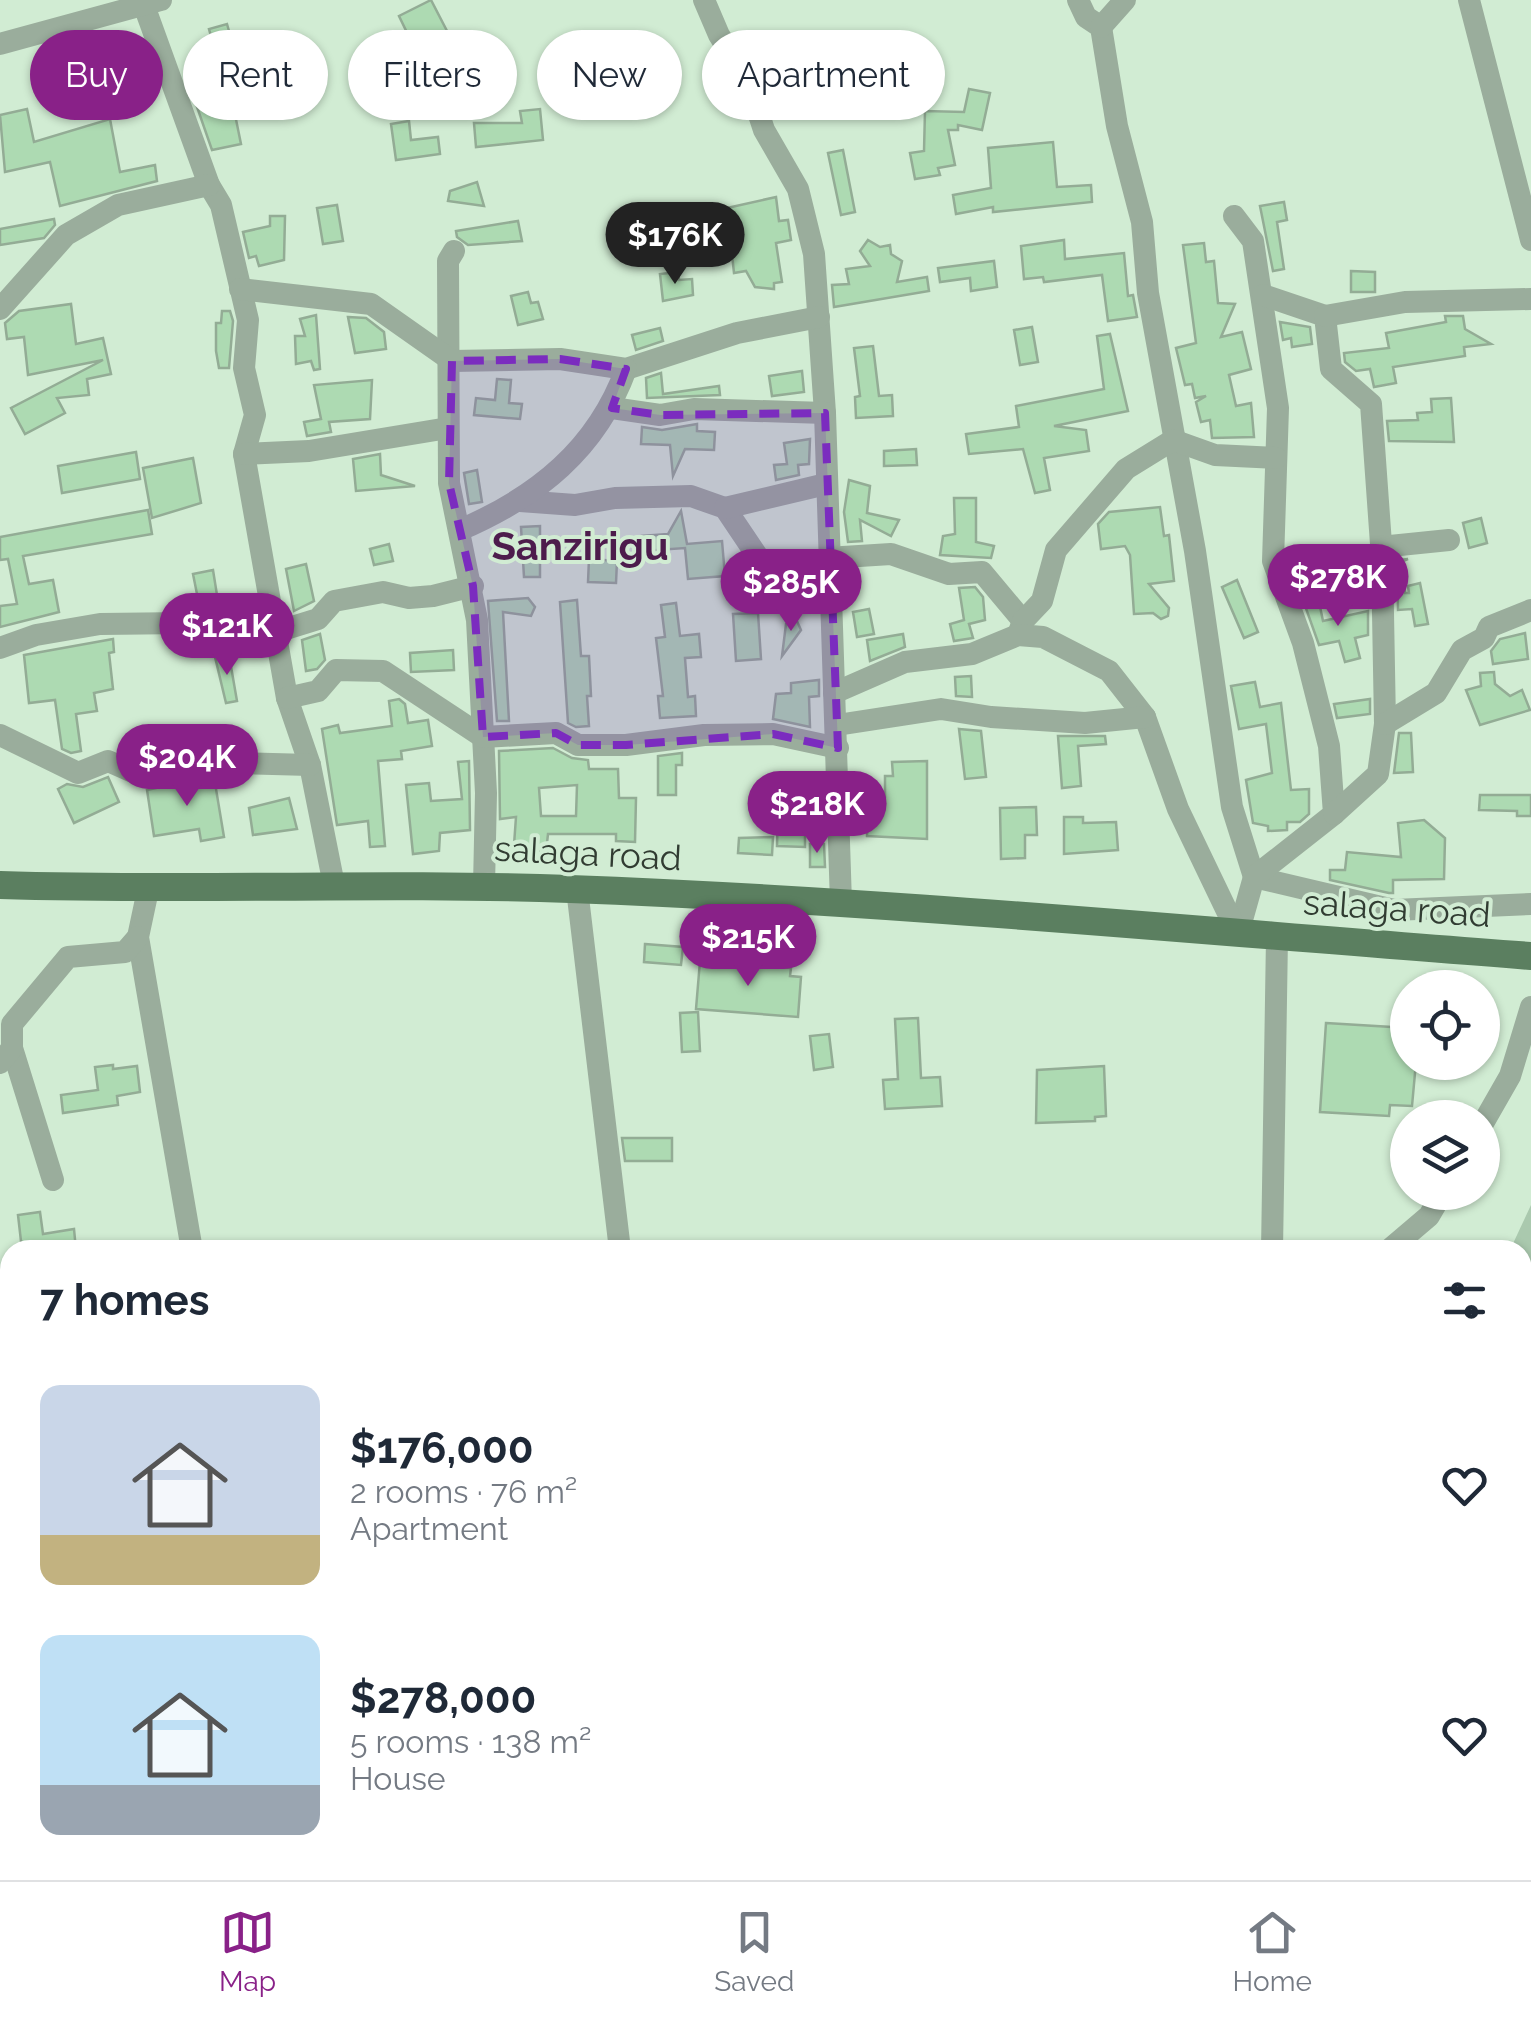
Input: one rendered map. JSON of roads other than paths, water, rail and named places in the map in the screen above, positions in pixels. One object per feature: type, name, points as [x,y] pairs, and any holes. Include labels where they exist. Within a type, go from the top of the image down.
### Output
[{"type":"main road","name":"salaga road","points":[[0,884],[148,890],[334,885],[577,889],[841,904],[1531,956]]},
{"type":"street","points":[[704,0],[719,35],[748,81],[764,130],[798,188],[814,254],[825,413],[841,904]]},
{"type":"street","points":[[1078,0],[1086,17],[1101,27],[1116,126],[1142,222],[1148,293],[1195,551],[1232,807],[1254,877],[1238,934]]},
{"type":"street","points":[[1101,27],[1124,0]]},
{"type":"street","points":[[1469,0],[1531,240]]},
{"type":"street","points":[[0,44],[149,2],[209,186],[220,205],[248,320],[244,368],[255,415],[244,454],[287,698],[310,765],[334,885]]},
{"type":"street","points":[[0,309],[66,235],[118,205],[209,186]]},
{"type":"street","points":[[1234,216],[1253,241],[1278,408],[1273,561],[1303,643],[1329,746],[1334,814]]},
{"type":"street","points":[[454,251],[448,261],[452,361],[449,483],[473,586],[484,736],[484,886]]},
{"type":"street","points":[[240,289],[372,304],[452,361],[560,358],[626,369],[737,333],[819,317]]},
{"type":"street","points":[[1263,296],[1325,316],[1406,302],[1531,299]]},
{"type":"street","points":[[1254,877],[1378,774],[1385,724],[1382,558],[1371,404],[1331,369],[1325,316]]},
{"type":"street","points":[[460,530],[520,501],[554,478],[612,408],[626,369]]},
{"type":"street","points":[[612,408],[660,415],[694,410],[825,413]]},
{"type":"street","points":[[244,454],[309,450],[448,428]]},
{"type":"street","points":[[1173,440],[1216,455],[1276,458]]},
{"type":"street","points":[[834,693],[906,662],[972,654],[1020,628],[1042,601],[1056,550],[1126,469],[1173,440]]},
{"type":"street","points":[[520,501],[576,505],[615,498],[691,496],[725,508],[826,484]]},
{"type":"street","points":[[725,508],[768,572],[794,586],[828,584]]},
{"type":"street","points":[[1382,558],[1390,546],[1449,540]]},
{"type":"street","points":[[827,558],[892,554],[949,574],[982,572],[1020,628],[1109,671],[1145,717],[1178,810],[1238,934]]},
{"type":"street","points":[[0,648],[36,635],[100,624],[186,623],[276,632],[318,619],[334,601],[383,592],[409,598],[434,596],[473,586]]},
{"type":"street","points":[[1385,724],[1436,693],[1462,650],[1484,638],[1489,627],[1531,610]]},
{"type":"street","points":[[287,698],[318,691],[336,670],[383,671],[484,736],[556,733],[578,745],[626,745],[704,735],[837,736],[941,708],[991,717],[1086,722],[1145,717]]},
{"type":"street","points":[[0,735],[78,774],[108,761],[142,776],[206,762],[310,765]]},
{"type":"street","points":[[1254,877],[1394,910],[1531,904]]},
{"type":"street","points":[[577,889],[619,1240]]},
{"type":"street","points":[[148,890],[138,936],[190,1240]]},
{"type":"street","points":[[53,1180],[6,1055],[12,1024],[68,956],[125,952],[138,936]]},
{"type":"street","points":[[1272,1240],[1278,937]]},
{"type":"street","points":[[1496,1100],[1510,1076],[1531,1006]]},
{"type":"street","points":[[1401,1240],[1432,1210]]},
{"type":"district","name":"Sanzirigu","points":[[580,545]]}]
